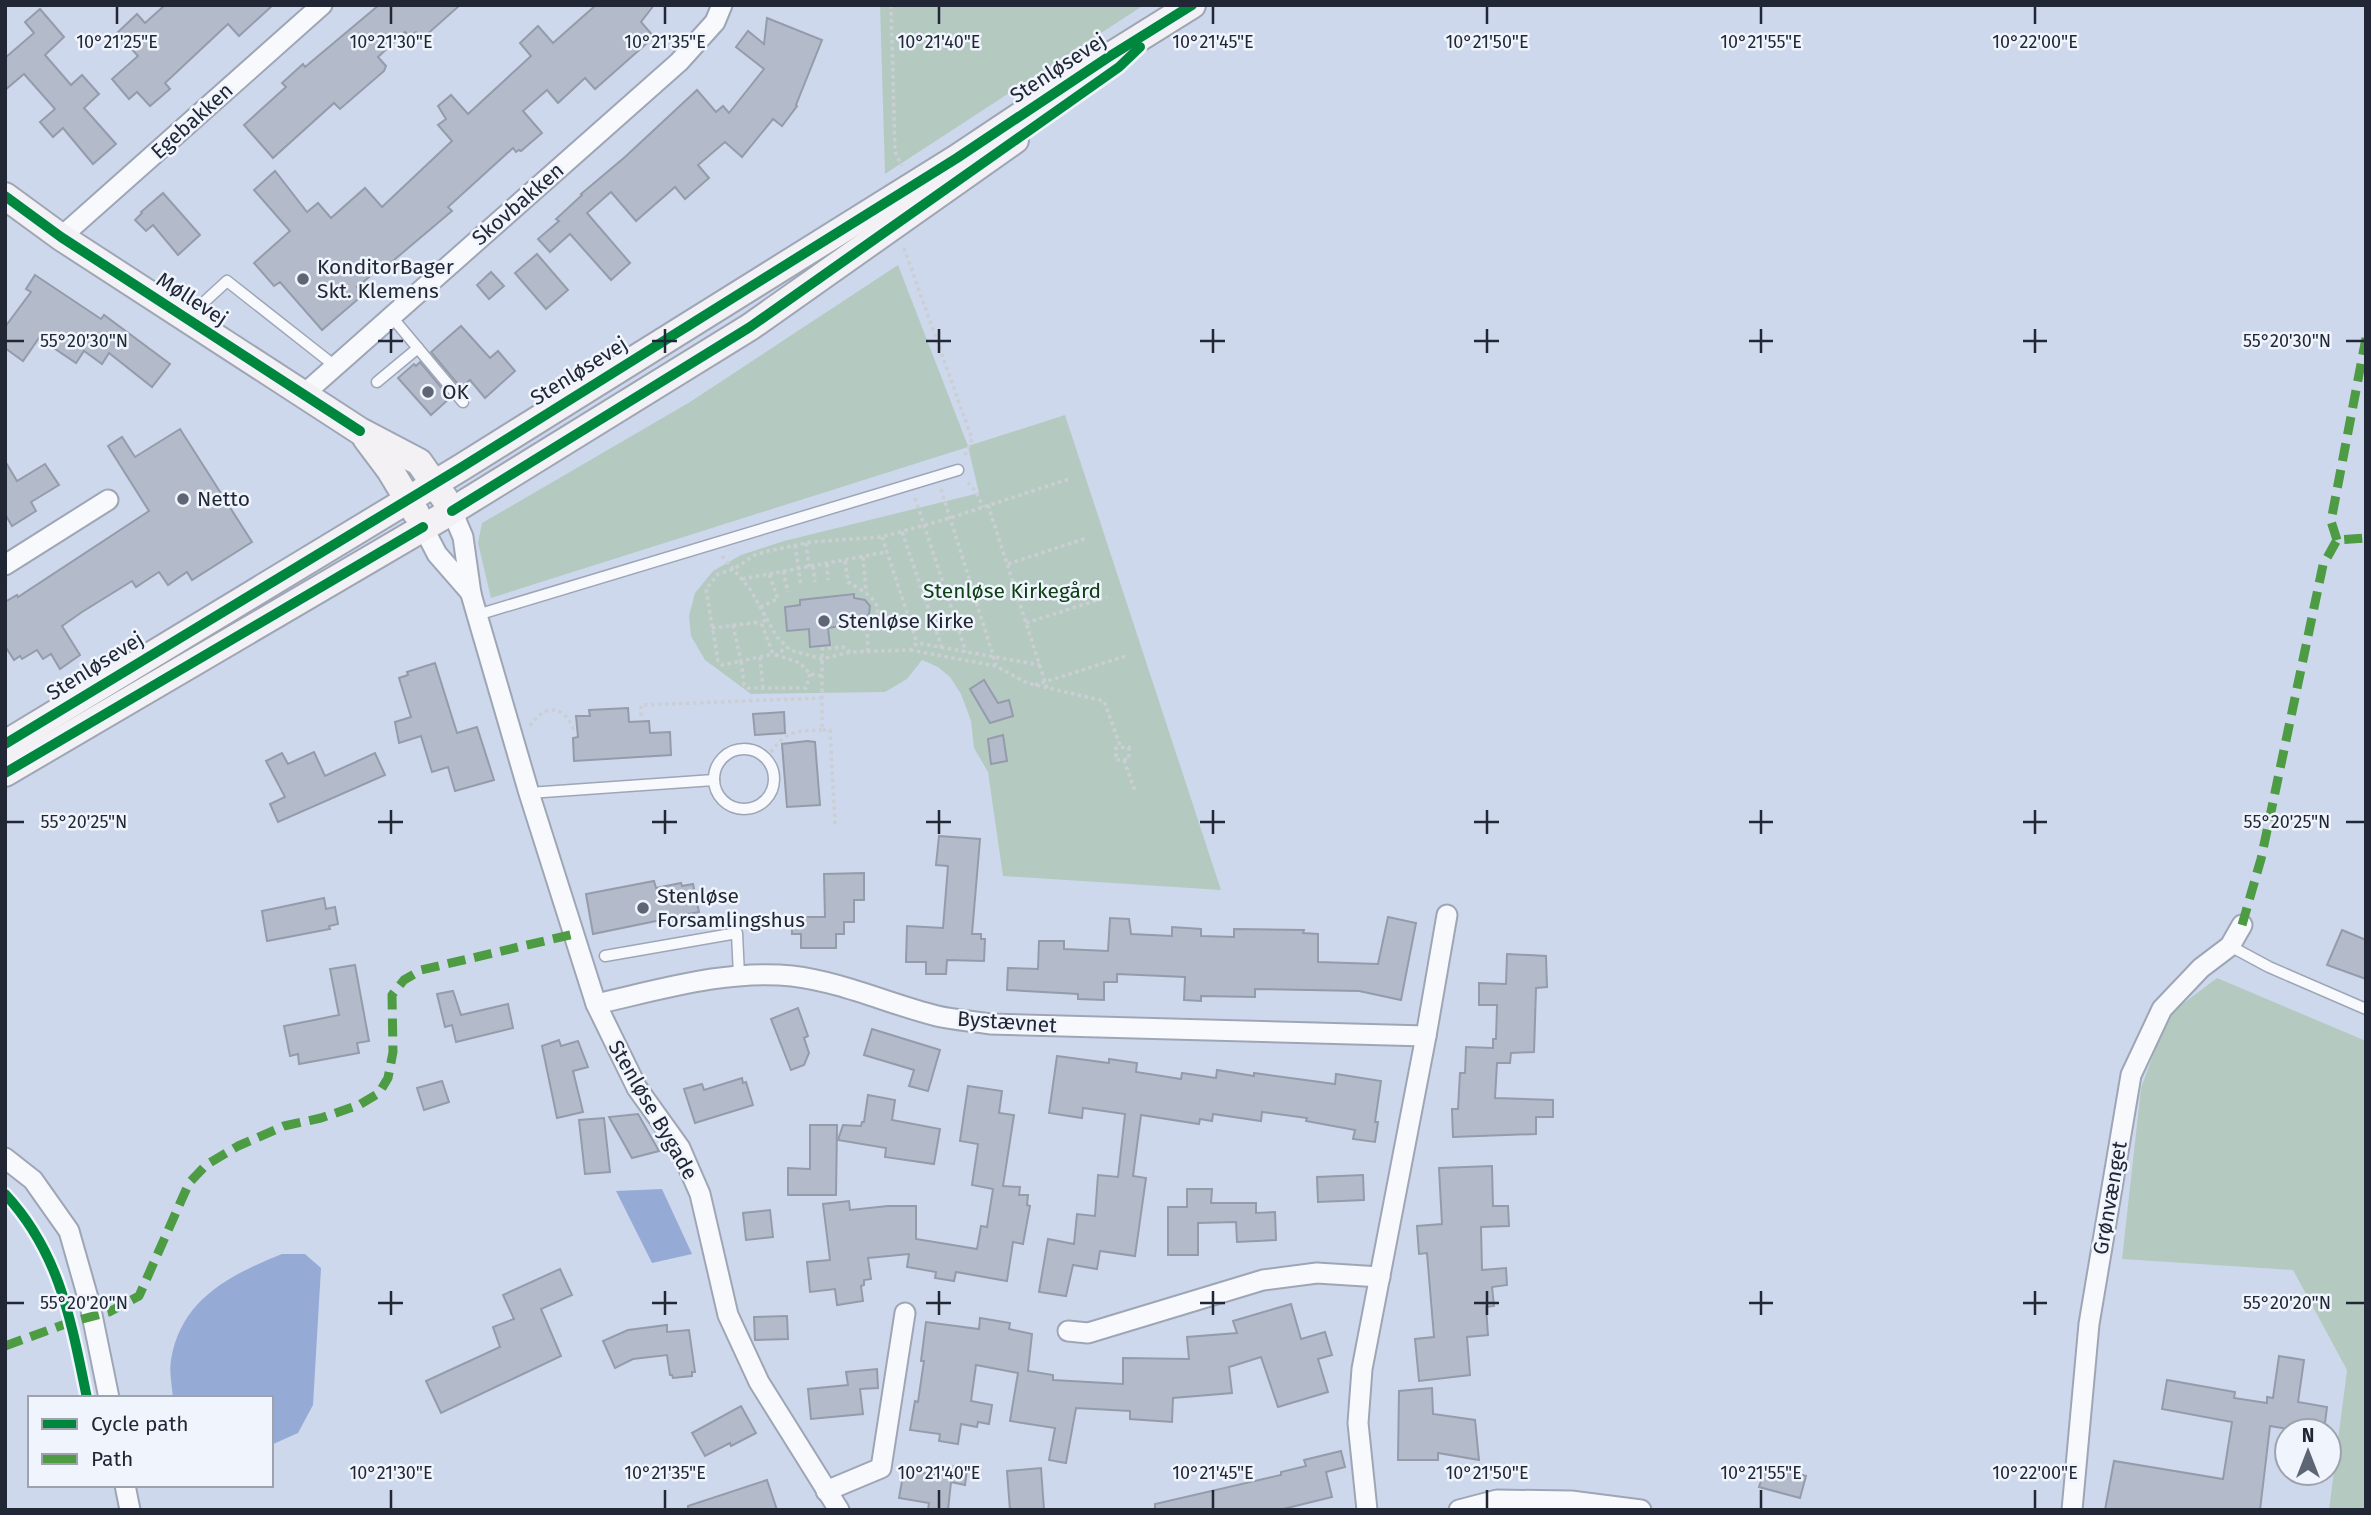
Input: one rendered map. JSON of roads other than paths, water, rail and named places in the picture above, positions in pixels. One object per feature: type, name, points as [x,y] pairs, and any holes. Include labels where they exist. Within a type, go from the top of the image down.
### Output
[{"type":"street","name":"Egebakken","points":[[61,237],[322,5]]},
{"type":"street","name":"Skovbakken","points":[[304,394],[679,62],[715,22],[722,5]]},
{"type":"street","name":"Stenløsevej","points":[[5,773],[452,511],[750,327],[1119,66],[1192,5]]},
{"type":"street","name":"Stenløsevej","points":[[5,744],[435,483],[946,164],[1107,58],[1169,22]]},
{"type":"street","name":"Møllevej","points":[[5,196],[61,237],[360,431],[419,462],[452,511]]},
{"type":"street","name":"Møllevej","points":[[360,431],[390,470],[423,527]]},
{"type":"street","points":[[5,565],[108,500]]},
{"type":"street","name":"Stenløse Bygade","points":[[452,511],[463,537],[471,594],[477,615],[529,793],[596,1004],[637,1088],[680,1148],[700,1194],[728,1315],[759,1382],[839,1510]]},
{"type":"street","name":"Stenløse Bygade","points":[[423,527],[437,554],[471,594]]},
{"type":"street","points":[[1367,1510],[1357,1423],[1362,1368],[1447,915]]},
{"type":"street","name":"Grønvænget","points":[[2072,1510],[2089,1324],[2131,1075],[2162,1009],[2201,968],[2230,946],[2242,925]]},
{"type":"street","name":"Bystævnet","points":[[596,1004],[739,976],[792,976],[836,985],[938,1016],[990,1024],[1426,1036]]},
{"type":"street","points":[[5,1158],[33,1180],[69,1231],[90,1305],[109,1396]]},
{"type":"street","points":[[1068,1331],[1088,1333],[1263,1280],[1317,1273],[1380,1277]]},
{"type":"street","points":[[826,1492],[881,1468],[905,1313]]},
{"type":"street","points":[[125,1487],[130,1510]]},
{"type":"street","points":[[1459,1510],[1497,1500],[1571,1501],[1641,1510]]},
{"type":"lane","points":[[187,318],[227,281],[335,366]]},
{"type":"lane","points":[[391,316],[463,402]]},
{"type":"lane","points":[[377,382],[418,348]]},
{"type":"lane","points":[[477,615],[958,470]]},
{"type":"lane","points":[[744,748],[757,751],[767,758],[775,779],[766,800],[756,807],[744,810],[723,801],[716,792],[713,780],[722,758],[732,751],[744,748]]},
{"type":"lane","points":[[529,793],[713,780]]},
{"type":"lane","points":[[605,956],[737,933],[739,976]]},
{"type":"lane","points":[[2230,946],[2269,967],[2366,1009]]},
{"type":"water","points":[[662,1189],[692,1254],[652,1263],[616,1191]]},
{"type":"water","points":[[282,1254],[305,1254],[321,1268],[313,1405],[298,1433],[273,1444],[273,1396],[173,1396],[170,1365],[185,1321],[211,1292],[244,1271]]},
{"type":"place","name":"KonditorBager Skt. Klemens","points":[[303,279]]},
{"type":"place","name":"OK","points":[[428,392]]},
{"type":"place","name":"Netto","points":[[183,499]]},
{"type":"place","name":"Stenløse Kirke","points":[[824,621]]},
{"type":"place","name":"Stenløse Forsamlingshus","points":[[643,908]]},
{"type":"park label","name":"Stenløse Kirkegård","points":[[1012,591]]}]
